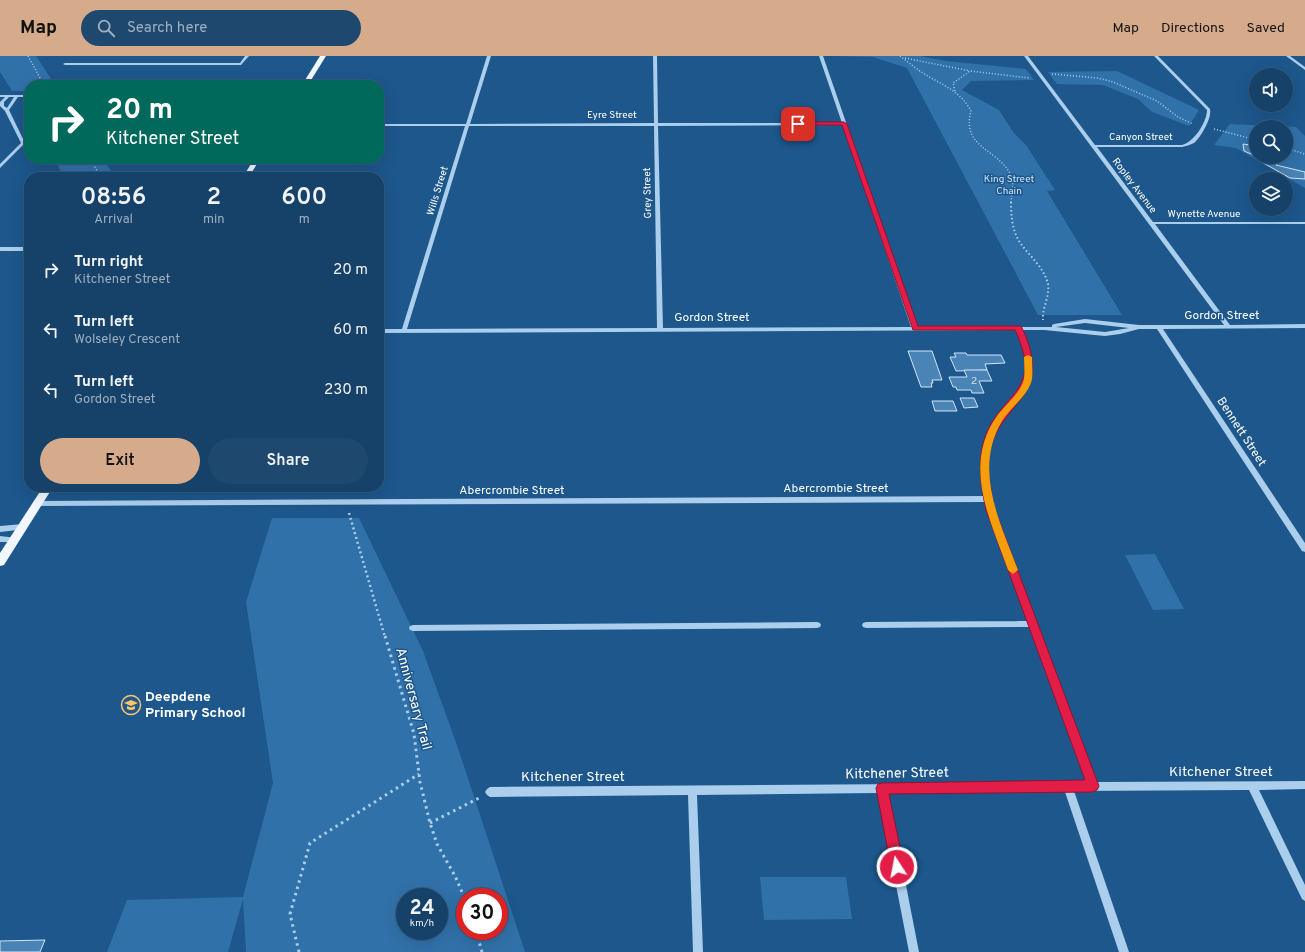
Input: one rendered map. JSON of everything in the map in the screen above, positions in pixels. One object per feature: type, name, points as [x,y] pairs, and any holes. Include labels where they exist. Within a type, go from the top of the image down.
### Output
[{"type":"main road","points":[[308,80],[323,56]]},
{"type":"main road","points":[[0,562],[45,492]]},
{"type":"street","points":[[65,64],[240,64],[247,56]]},
{"type":"street","name":"Wills Street","points":[[404,331],[489,56]]},
{"type":"street","name":"Grey Street","points":[[655,56],[660,330]]},
{"type":"street","points":[[821,56],[915,329]]},
{"type":"street","name":"Ropley Avenue","points":[[1026,56],[1229,327]]},
{"type":"street","points":[[1156,56],[1209,110],[1209,115],[1203,126]]},
{"type":"street","points":[[1288,56],[1305,70]]},
{"type":"street","points":[[7,110],[16,98],[24,97]]},
{"type":"street","points":[[0,167],[24,143],[7,110],[2,106],[3,98],[24,99]]},
{"type":"street","name":"Eyre Street","points":[[384,125],[844,124]]},
{"type":"street","name":"Canyon Street","points":[[1093,146],[1189,145],[1194,142],[1203,126]]},
{"type":"street","name":"Wynette Avenue","points":[[1151,223],[1305,223]]},
{"type":"street","points":[[0,249],[24,248]]},
{"type":"street","name":"Gordon Street","points":[[1044,328],[1085,321],[1139,327],[1305,326]]},
{"type":"street","name":"Gordon Street","points":[[384,331],[1044,328],[1105,334],[1139,327]]},
{"type":"street","name":"Bennett Street","points":[[1158,327],[1305,549]]},
{"type":"street","points":[[1018,328],[1026,347],[1028,359],[1028,380],[1024,388],[1000,418],[989,439],[984,472],[987,499],[1093,786]]},
{"type":"street","name":"Abercrombie Street","points":[[37,504],[987,499]]},
{"type":"street","points":[[0,529],[23,527]]},
{"type":"street","points":[[0,539],[14,540]]},
{"type":"street","points":[[866,625],[1034,624]]},
{"type":"street","points":[[413,628],[816,625]]},
{"type":"street","name":"Kitchener Street","points":[[490,792],[1305,785]]},
{"type":"street","points":[[1068,786],[1124,952]]},
{"type":"street","points":[[1252,786],[1305,896]]},
{"type":"street","points":[[882,788],[914,952]]},
{"type":"street","points":[[692,790],[698,952]]},
{"type":"path","points":[[28,56],[41,80]]},
{"type":"path","points":[[900,56],[923,74],[955,92],[970,107],[968,125],[972,134],[1001,162],[1011,176],[1013,183],[1011,202],[1014,231],[1020,244],[1038,266],[1048,283],[1042,314],[1044,328]]},
{"type":"path","points":[[904,58],[970,71],[1033,78]]},
{"type":"path","points":[[955,92],[953,83],[970,71]]},
{"type":"path","points":[[1049,74],[1108,80],[1157,101],[1184,120],[1249,138]]},
{"type":"path","points":[[1293,150],[1305,154]]},
{"type":"path","name":"Anniversary Trail","points":[[346,502],[354,534],[414,734],[419,774],[430,824],[437,844],[460,888]]},
{"type":"path","points":[[299,952],[290,914],[310,843],[419,774]]},
{"type":"path","points":[[430,824],[490,792]]},
{"type":"path","points":[[479,940],[482,952]]},
{"type":"green space","points":[[0,56],[36,56],[52,80],[24,80],[24,91],[12,91],[0,72]]},
{"type":"green space","name":"King Street Chain","points":[[834,56],[920,56],[946,61],[1026,69],[1034,80],[971,81],[962,90],[999,110],[1014,133],[1026,145],[1055,190],[1047,191],[1122,315],[1038,315],[907,68],[873,57]]},
{"type":"green space","points":[[1117,71],[1199,110],[1189,126],[1152,112],[1138,99],[1103,85],[1057,84],[1048,72]]},
{"type":"green space","points":[[1230,124],[1249,125],[1249,156],[1236,148],[1214,145]]},
{"type":"green space","points":[[1293,127],[1296,127],[1305,136],[1305,188],[1293,181],[1293,172],[1277,172],[1264,164],[1293,164]]},
{"type":"green space","points":[[57,164],[106,164],[112,172],[61,172]]},
{"type":"green space","points":[[272,518],[359,518],[423,651],[458,748],[504,888],[456,888],[456,940],[508,940],[508,900],[525,952],[246,952],[243,899],[228,952],[107,952],[127,900],[243,897],[273,783],[246,602]]},
{"type":"green space","points":[[1155,554],[1184,609],[1153,610],[1125,555]]},
{"type":"green space","points":[[760,877],[846,877],[852,919],[764,920]]},
{"type":"building","points":[[1243,144],[1249,145],[1249,153],[1244,151]]},
{"type":"building","points":[[1265,164],[1276,164],[1305,172],[1305,179],[1293,178],[1293,172],[1279,172]]},
{"type":"building","points":[[908,351],[932,351],[942,380],[932,380],[932,387],[921,387]]},
{"type":"building","points":[[954,353],[966,353],[967,355],[1001,355],[1005,363],[985,364],[987,370],[956,371],[950,357],[956,357]]},
{"type":"building","points":[[964,370],[987,370],[992,381],[979,381],[984,393],[972,393],[971,390],[957,390],[956,387],[953,387],[949,377],[967,377]]},
{"type":"building","points":[[960,398],[974,398],[978,407],[964,408]]},
{"type":"building","points":[[932,401],[953,401],[957,411],[935,411]]},
{"type":"building","points":[[45,940],[40,952],[0,952],[0,941]]},
{"type":"slow traffic","points":[[1013,570],[987,499],[984,463],[989,439],[994,428],[1008,407],[1024,388],[1028,380],[1028,357]]},
{"type":"place","name":"Deepdene Primary School","points":[[131,705]]},
{"type":"route","points":[[798,124],[844,124],[915,329],[1018,328],[1026,347],[1029,371],[1028,380],[1024,388],[1000,418],[989,439],[984,463],[987,499],[1093,786],[882,788],[897,867]]}]
